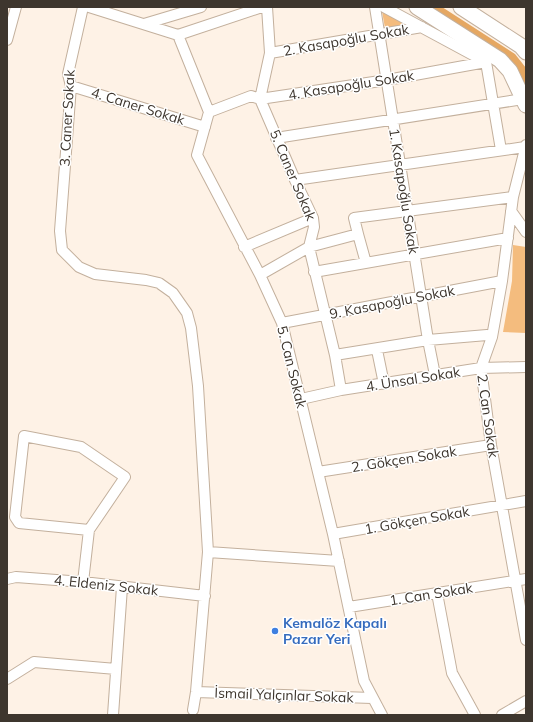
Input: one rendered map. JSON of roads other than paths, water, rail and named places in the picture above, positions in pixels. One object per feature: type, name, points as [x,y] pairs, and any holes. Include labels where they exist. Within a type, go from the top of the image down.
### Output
[{"type":"main road","points":[[417,7],[510,71],[525,102]]},
{"type":"main road","points":[[460,7],[521,46],[526,52]]},
{"type":"street","points":[[7,40],[16,7]]},
{"type":"street","name":"3. Caner Sokak","points":[[83,7],[68,74],[71,86],[60,231],[62,250],[79,267],[95,274],[159,283],[173,293],[187,313],[191,328],[198,386],[208,552],[196,692],[191,713]]},
{"type":"street","points":[[90,7],[178,35],[262,7]]},
{"type":"street","points":[[143,24],[201,7]]},
{"type":"street","points":[[260,99],[270,53],[267,7]]},
{"type":"street","name":"1. Kasapoğlu Sokak","points":[[375,7],[428,340],[435,375]]},
{"type":"street","points":[[384,7],[422,27],[489,58],[493,104],[501,150]]},
{"type":"street","name":"2. Kasapoğlu Sokak","points":[[270,53],[422,27]]},
{"type":"street","points":[[178,35],[209,112]]},
{"type":"street","name":"4. Kasapoğlu Sokak","points":[[209,112],[251,96],[260,99],[387,80],[489,58]]},
{"type":"street","name":"4. Caner Sokak","points":[[71,86],[205,127]]},
{"type":"street","name":"5. Caner Sokak","points":[[260,99],[276,138],[313,218],[313,235],[309,247],[335,355],[341,390]]},
{"type":"street","points":[[276,138],[493,104],[525,102]]},
{"type":"street","name":"5. Can Sokak","points":[[209,112],[197,155],[260,275],[282,323],[333,534],[364,681],[382,715]]},
{"type":"street","points":[[295,180],[526,146]]},
{"type":"street","name":"2. Can Sokak","points":[[526,146],[513,197],[502,281],[492,337],[481,368],[491,445],[514,581],[526,640]]},
{"type":"street","points":[[366,263],[354,218],[513,197]]},
{"type":"street","points":[[511,211],[526,232]]},
{"type":"street","points":[[244,247],[313,218]]},
{"type":"street","points":[[260,275],[309,247],[358,234]]},
{"type":"street","points":[[314,272],[508,238]]},
{"type":"street","name":"9. Kasapoğlu Sokak","points":[[282,323],[502,281]]},
{"type":"street","points":[[335,355],[377,350],[428,340],[487,335],[492,337]]},
{"type":"street","points":[[377,350],[384,384]]},
{"type":"street","name":"4. Ünsal Sokak","points":[[301,400],[341,390],[481,368],[526,367]]},
{"type":"street","points":[[83,582],[89,530],[125,476],[81,446],[24,436],[16,517],[19,523],[89,530]]},
{"type":"street","name":"2. Gökçen Sokak","points":[[318,472],[491,445]]},
{"type":"street","name":"1. Gökçen Sokak","points":[[333,534],[526,501]]},
{"type":"street","points":[[208,552],[339,561]]},
{"type":"street","name":"4. Eldeniz Sokak","points":[[7,579],[16,578],[83,582],[205,596]]},
{"type":"street","name":"1. Can Sokak","points":[[349,607],[526,579]]},
{"type":"street","points":[[113,715],[122,587]]},
{"type":"street","points":[[437,593],[452,673],[475,715]]},
{"type":"street","points":[[7,679],[34,662],[116,669]]},
{"type":"street","name":"İsmail Yalçınlar Sokak","points":[[196,692],[372,698]]},
{"type":"street","points":[[502,715],[526,700]]},
{"type":"place","name":"Kemalöz Kapalı Pazar Yeri","points":[[275,631]]}]
